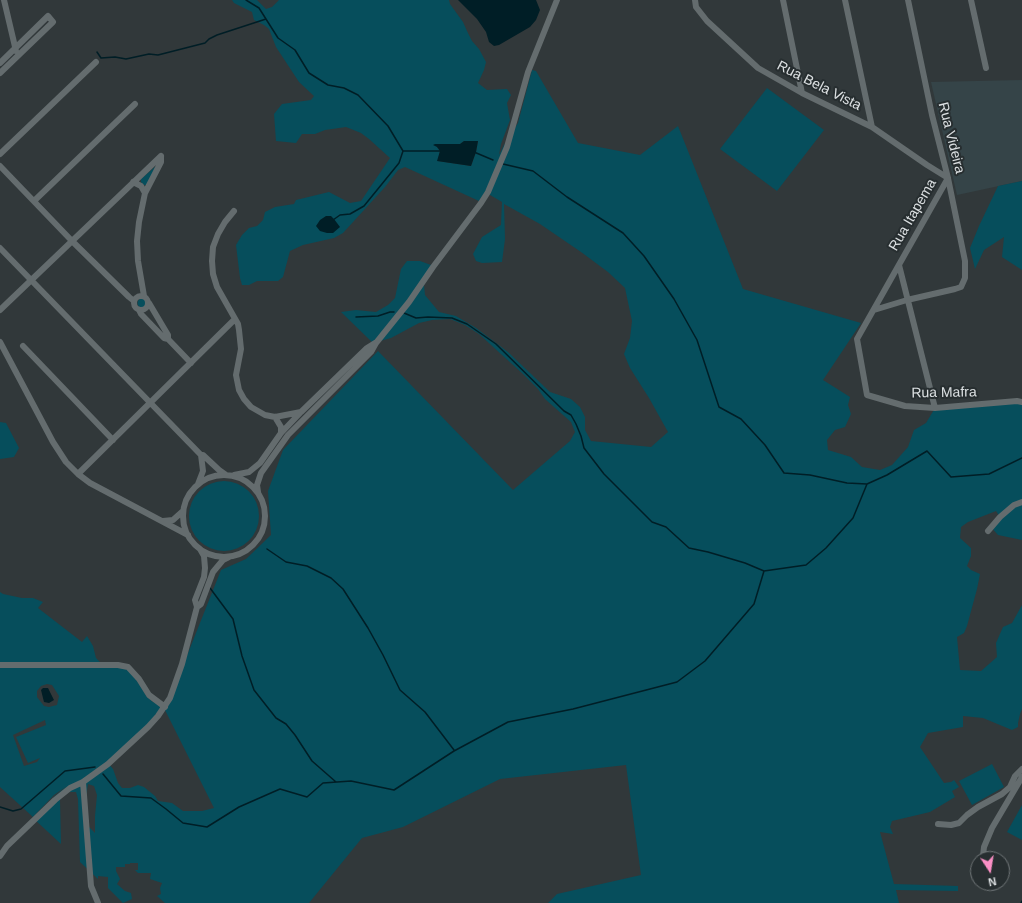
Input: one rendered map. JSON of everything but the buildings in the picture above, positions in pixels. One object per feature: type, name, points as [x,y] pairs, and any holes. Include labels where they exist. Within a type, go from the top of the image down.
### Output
[{"type":"street","points":[[4,0],[15,49],[19,56]]},
{"type":"street","points":[[0,856],[7,846],[55,800],[70,788],[84,782],[108,764],[148,727],[165,707],[170,698],[182,664],[197,607],[200,604],[213,572],[223,560],[241,554],[251,547],[262,532],[266,514],[257,485],[261,473],[288,435],[371,352],[376,343],[409,302],[488,192],[507,147],[528,72],[557,0]]},
{"type":"street","name":"Rua Bela Vista","points":[[695,0],[696,7],[707,21],[758,68],[802,93],[872,127],[948,178]]},
{"type":"street","points":[[783,0],[802,93]]},
{"type":"street","points":[[845,0],[872,127]]},
{"type":"street","name":"Rua Videira","points":[[907,300],[955,289],[961,286],[964,282],[965,262],[948,178],[932,115],[908,0]]},
{"type":"street","points":[[971,0],[986,68]]},
{"type":"street","points":[[0,63],[48,16],[53,22],[0,74]]},
{"type":"street","points":[[0,154],[96,62]]},
{"type":"street","points":[[34,201],[135,104]]},
{"type":"street","points":[[0,310],[160,156],[161,162],[145,194],[140,212],[137,241],[138,261],[144,296],[147,298],[168,335],[168,339]]},
{"type":"street","points":[[0,166],[72,241],[129,298],[134,301]]},
{"type":"street","name":"Rua Itapema","points":[[867,395],[856,339],[874,310],[948,178]]},
{"type":"street","points":[[133,182],[141,186],[145,194]]},
{"type":"street","points":[[234,211],[218,234],[213,247],[212,261],[213,274],[217,287],[240,330],[240,356],[236,375],[239,390],[251,407],[260,413],[275,417],[301,412]]},
{"type":"street","points":[[0,248],[201,456],[203,455],[219,470],[249,483],[258,492]]},
{"type":"street","points":[[899,265],[935,408]]},
{"type":"street","points":[[134,301],[139,296],[144,296]]},
{"type":"street","points":[[874,310],[907,300]]},
{"type":"street","points":[[134,301],[134,306],[140,310],[164,338],[168,339],[191,362]]},
{"type":"street","points":[[140,310],[146,309],[149,303]]},
{"type":"street","points":[[78,474],[235,319]]},
{"type":"street","points":[[0,342],[53,442],[66,462],[90,483],[188,535]]},
{"type":"street","points":[[197,485],[208,478],[244,473],[256,466],[263,460],[281,433],[301,412],[367,348],[376,343]]},
{"type":"street","points":[[23,346],[112,440]]},
{"type":"street","name":"Rua Mafra","points":[[867,395],[905,406],[935,408],[1017,401],[1022,402]]},
{"type":"street","points":[[275,417],[281,427],[281,433]]},
{"type":"street","points":[[197,607],[195,600],[204,577],[204,556],[188,535],[184,524],[183,511],[186,500],[197,485],[203,471],[201,456]]},
{"type":"street","points":[[988,531],[1000,517],[1014,506],[1022,502]]},
{"type":"street","points":[[163,521],[176,519],[183,511]]},
{"type":"street","points":[[200,549],[216,556],[229,557]]},
{"type":"street","points":[[0,665],[128,666],[139,679],[149,695],[165,707]]},
{"type":"street","points":[[938,824],[951,825],[959,823],[966,815],[1002,794],[1010,787],[1015,776],[1022,768]]},
{"type":"street","points":[[984,851],[992,828],[1022,777]]},
{"type":"street","points":[[84,782],[91,886],[98,903]]},
{"type":"shaded area","points":[[232,0],[257,0],[266,9],[272,7],[279,0],[449,0],[450,4],[463,22],[472,41],[479,49],[486,62],[478,83],[487,90],[507,89],[511,95],[507,103],[510,120],[501,144],[499,155],[518,123],[532,70],[536,71],[578,143],[640,155],[678,126],[743,289],[861,323],[823,380],[850,397],[848,405],[851,414],[845,427],[835,430],[827,440],[828,450],[851,457],[862,467],[880,470],[892,465],[908,447],[914,430],[926,423],[935,408],[1022,402],[1022,540],[998,535],[991,527],[1000,517],[996,511],[968,522],[961,527],[960,538],[971,548],[971,556],[967,566],[971,570],[980,574],[967,626],[964,633],[957,637],[960,670],[981,671],[997,657],[996,643],[1003,627],[1012,623],[1022,605],[1022,709],[1018,727],[1012,730],[983,718],[963,716],[963,727],[928,733],[920,747],[944,783],[954,780],[959,787],[952,791],[955,797],[930,812],[892,821],[890,827],[893,834],[880,832],[894,884],[958,886],[958,891],[896,890],[899,903],[548,903],[557,894],[641,875],[626,765],[500,779],[403,827],[362,838],[309,903],[165,903],[157,896],[161,894],[160,888],[162,883],[150,879],[151,873],[138,873],[135,870],[138,870],[138,863],[130,863],[125,864],[125,867],[116,867],[116,871],[120,879],[117,884],[125,891],[131,893],[132,899],[123,903],[108,888],[108,877],[98,876],[98,879],[80,862],[78,799],[76,792],[69,792],[63,795],[60,800],[61,844],[33,818],[67,786],[54,795],[33,817],[0,787],[0,592],[22,598],[33,598],[43,602],[38,608],[82,642],[87,636],[93,646],[96,658],[102,664],[126,666],[147,697],[153,702],[167,706],[221,570],[246,559],[271,535],[268,491],[283,450],[378,351],[513,490],[570,441],[575,432],[571,422],[545,399],[538,389],[523,374],[479,334],[465,325],[450,319],[432,320],[419,323],[391,338],[373,343],[341,312],[356,310],[376,312],[388,305],[395,298],[401,269],[407,261],[420,261],[431,265],[424,285],[425,295],[439,312],[456,316],[476,328],[508,352],[550,392],[571,399],[580,407],[585,417],[585,430],[591,441],[651,447],[668,432],[630,368],[624,354],[630,338],[632,321],[625,288],[608,272],[581,252],[540,224],[504,204],[505,239],[502,262],[482,263],[476,261],[473,254],[482,237],[501,225],[502,202],[485,192],[479,201],[405,167],[398,170],[385,187],[343,233],[334,238],[303,245],[290,251],[283,277],[278,281],[257,281],[249,285],[242,285],[236,245],[242,235],[249,228],[257,226],[263,220],[265,212],[275,207],[294,204],[296,200],[329,192],[350,203],[361,201],[390,158],[361,133],[346,127],[325,130],[315,134],[302,134],[296,143],[276,141],[274,114],[282,104],[311,100],[314,96],[299,82],[276,47],[269,29],[254,20],[252,12],[234,3]],"holes":[[[464,141],[478,141],[471,166],[438,161],[440,151],[437,147],[460,144]],[[47,684],[52,685],[59,696],[57,705],[49,707],[44,706],[37,697],[37,691],[41,686]],[[163,706],[214,808],[202,811],[183,811],[172,803],[158,801],[155,796],[144,787],[138,785],[130,788],[122,788],[118,783],[113,769],[107,762],[147,725]],[[45,720],[46,725],[16,737],[28,763],[40,758],[37,762],[24,766],[13,735]],[[88,784],[94,786],[97,795],[95,833],[87,825],[86,797]]]},
{"type":"shaded area","points":[[458,0],[536,0],[540,10],[536,20],[530,27],[499,45],[494,46],[489,42],[486,32],[477,19]]},
{"type":"shaded area","points":[[1022,80],[1022,181],[957,195],[931,82]]},
{"type":"shaded area","points":[[767,88],[824,130],[777,191],[720,149]]},
{"type":"shaded area","points":[[464,141],[478,141],[471,166],[437,161],[440,151],[433,145],[460,144]]},
{"type":"shaded area","points":[[156,166],[147,185],[144,185],[141,182],[141,179]]},
{"type":"shaded area","points":[[1022,181],[1022,270],[1002,257],[1004,237],[984,250],[975,269],[970,248],[998,186]]},
{"type":"shaded area","points":[[326,216],[331,216],[340,227],[333,233],[320,231],[316,226],[320,220]]},
{"type":"shaded area","points":[[140,299],[144,299],[146,303],[144,307],[140,307],[138,305],[138,301]]},
{"type":"shaded area","points":[[0,422],[6,423],[19,448],[14,457],[0,459]]},
{"type":"shaded area","points":[[224,481],[237,484],[249,491],[256,503],[259,516],[256,529],[249,541],[237,548],[224,551],[211,548],[199,541],[192,529],[189,516],[192,503],[199,491],[211,484]]},
{"type":"shaded area","points":[[43,688],[48,688],[54,700],[49,703],[44,702],[41,690]]},
{"type":"shaded area","points":[[992,764],[1004,787],[972,805],[959,781]]},
{"type":"shaded area","points":[[1022,805],[1022,840],[1007,832]]},
{"type":"waterway","points":[[246,0],[259,8],[278,38],[295,50],[309,73],[328,85],[344,88],[358,95],[388,126],[403,151],[440,151]]},
{"type":"waterway","points":[[97,52],[101,58],[115,57],[126,59],[149,54],[158,55],[205,43],[217,35],[266,19]]},
{"type":"waterway","points":[[333,220],[340,215],[350,214],[364,206],[399,163],[403,151]]},
{"type":"waterway","points":[[474,152],[493,160]]},
{"type":"waterway","points":[[503,164],[533,171],[567,197],[623,233],[644,256],[674,299],[697,340],[719,407],[741,419],[765,445],[784,473],[810,475],[847,483],[867,484]]},
{"type":"waterway","points":[[356,317],[378,316],[394,312]]},
{"type":"waterway","points":[[404,313],[416,318],[452,318],[467,324],[496,344],[564,411],[571,415],[581,436],[584,448],[604,474],[652,522],[666,527],[689,548],[745,563],[764,571]]},
{"type":"waterway","points":[[103,774],[121,796],[151,798],[183,823],[207,827],[239,807],[280,789],[307,797],[323,783],[351,781],[394,790],[454,751],[508,722],[573,709],[677,682],[705,661],[754,604],[764,571],[806,565],[826,548],[853,518],[867,484],[887,475],[927,451],[951,477],[989,474],[1022,458]]},
{"type":"waterway","points":[[267,549],[286,562],[307,566],[331,578],[343,589],[368,628],[400,690],[425,712],[454,750]]},
{"type":"waterway","points":[[210,588],[233,619],[242,656],[254,690],[276,718],[286,724],[295,735],[312,761],[336,782]]},
{"type":"waterway","points":[[0,807],[13,811],[21,809],[65,771],[95,767]]}]
